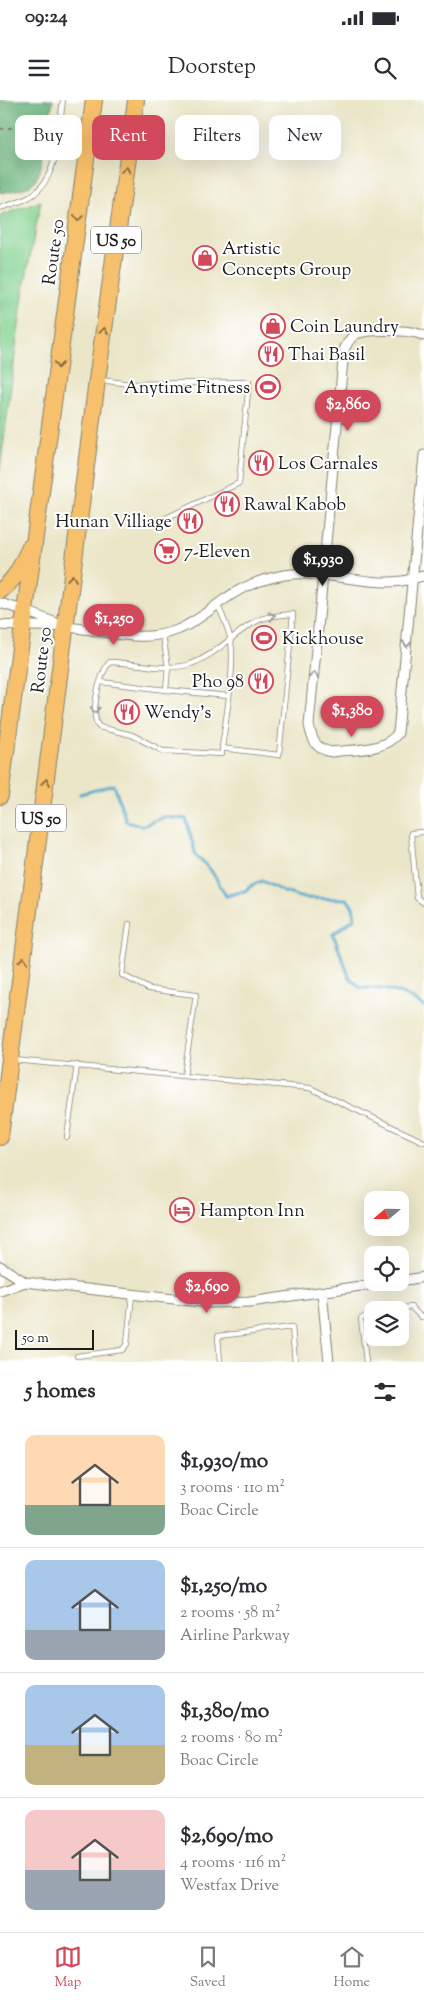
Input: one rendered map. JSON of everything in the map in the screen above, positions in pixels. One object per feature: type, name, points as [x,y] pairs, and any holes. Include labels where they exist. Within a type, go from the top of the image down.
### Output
[{"type":"highway","name":"Route 50","points":[[0,796],[94,100]]},
{"type":"highway","name":"Route 50","points":[[0,1137],[97,380],[136,100]]},
{"type":"highway","points":[[0,591],[13,581],[18,574],[37,532]]},
{"type":"street","points":[[424,336],[418,332],[365,332],[356,334],[347,343],[344,350],[309,725],[311,738],[315,744],[332,752],[381,746],[393,740],[398,733],[424,455]]},
{"type":"street","points":[[0,625],[66,627],[134,637],[163,635],[179,630],[196,620],[239,589],[270,578],[295,574],[387,582],[424,576]]},
{"type":"street","points":[[0,603],[66,627]]},
{"type":"street","points":[[0,1266],[25,1282],[182,1301],[250,1302],[364,1286]]},
{"type":"street","points":[[409,1280],[424,1277]]},
{"type":"street","points":[[0,1291],[25,1282]]},
{"type":"street","points":[[322,1292],[329,1362]]},
{"type":"lane","points":[[61,115],[63,100]]},
{"type":"lane","points":[[0,208],[26,199],[39,189],[45,181],[54,160]]},
{"type":"lane","points":[[97,380],[130,384],[249,382],[239,483],[160,521],[139,523]]},
{"type":"lane","points":[[217,604],[228,628],[230,640],[232,657],[222,748],[222,754],[163,751],[132,735],[99,727],[94,717],[97,691],[106,667],[110,662],[168,667],[182,666],[198,661],[214,652],[230,640],[260,620],[277,615],[293,614],[279,755],[222,748]]},
{"type":"lane","points":[[163,635],[168,667],[166,690]]},
{"type":"lane","points":[[101,682],[228,696]]},
{"type":"lane","points":[[424,832],[411,833],[417,898],[424,903]]},
{"type":"lane","points":[[129,924],[122,975],[149,989],[196,995],[184,1076]]},
{"type":"lane","points":[[10,1059],[310,1088],[424,1142]]},
{"type":"lane","points":[[67,1137],[77,1065]]},
{"type":"lane","points":[[77,1356],[122,1350],[127,1344],[132,1295]]},
{"type":"lane","points":[[409,1307],[421,1317],[424,1316]]},
{"type":"lane","points":[[364,1317],[361,1319],[364,1345]]},
{"type":"lane","points":[[220,1362],[218,1336],[292,1327],[295,1362]]},
{"type":"lane","points":[[364,1346],[366,1362]]},
{"type":"path","points":[[0,129],[15,128]]},
{"type":"green space","points":[[0,100],[53,100],[51,115],[15,115],[15,160],[42,160],[37,178],[33,183],[18,190],[0,193]]},
{"type":"green space","points":[[41,201],[24,287],[0,470],[0,216]]},
{"type":"waterway","points":[[80,794],[114,785],[126,821],[142,826],[164,817],[186,819],[196,856],[210,870],[226,896],[245,891],[252,885],[262,881],[284,892],[303,898],[347,899],[353,907],[355,918],[333,934],[349,976],[360,988],[394,991],[424,1006]]},
{"type":"place","name":"Artistic Concepts Group","points":[[205,258]]},
{"type":"place","name":"Coin Laundry","points":[[273,326]]},
{"type":"place","name":"Thai Basil","points":[[271,354]]},
{"type":"place","name":"Anytime Fitness","points":[[268,387]]},
{"type":"place","name":"Los Carnales","points":[[261,463]]},
{"type":"place","name":"Rawal Kabob","points":[[227,504]]},
{"type":"place","name":"Hunan Villiage","points":[[190,521]]},
{"type":"place","name":"7-Eleven","points":[[167,551]]},
{"type":"place","name":"Kickhouse","points":[[264,638]]},
{"type":"place","name":"Pho 98","points":[[261,681]]},
{"type":"place","name":"Wendy's","points":[[127,712]]},
{"type":"place","name":"Hampton Inn","points":[[182,1210]]}]
